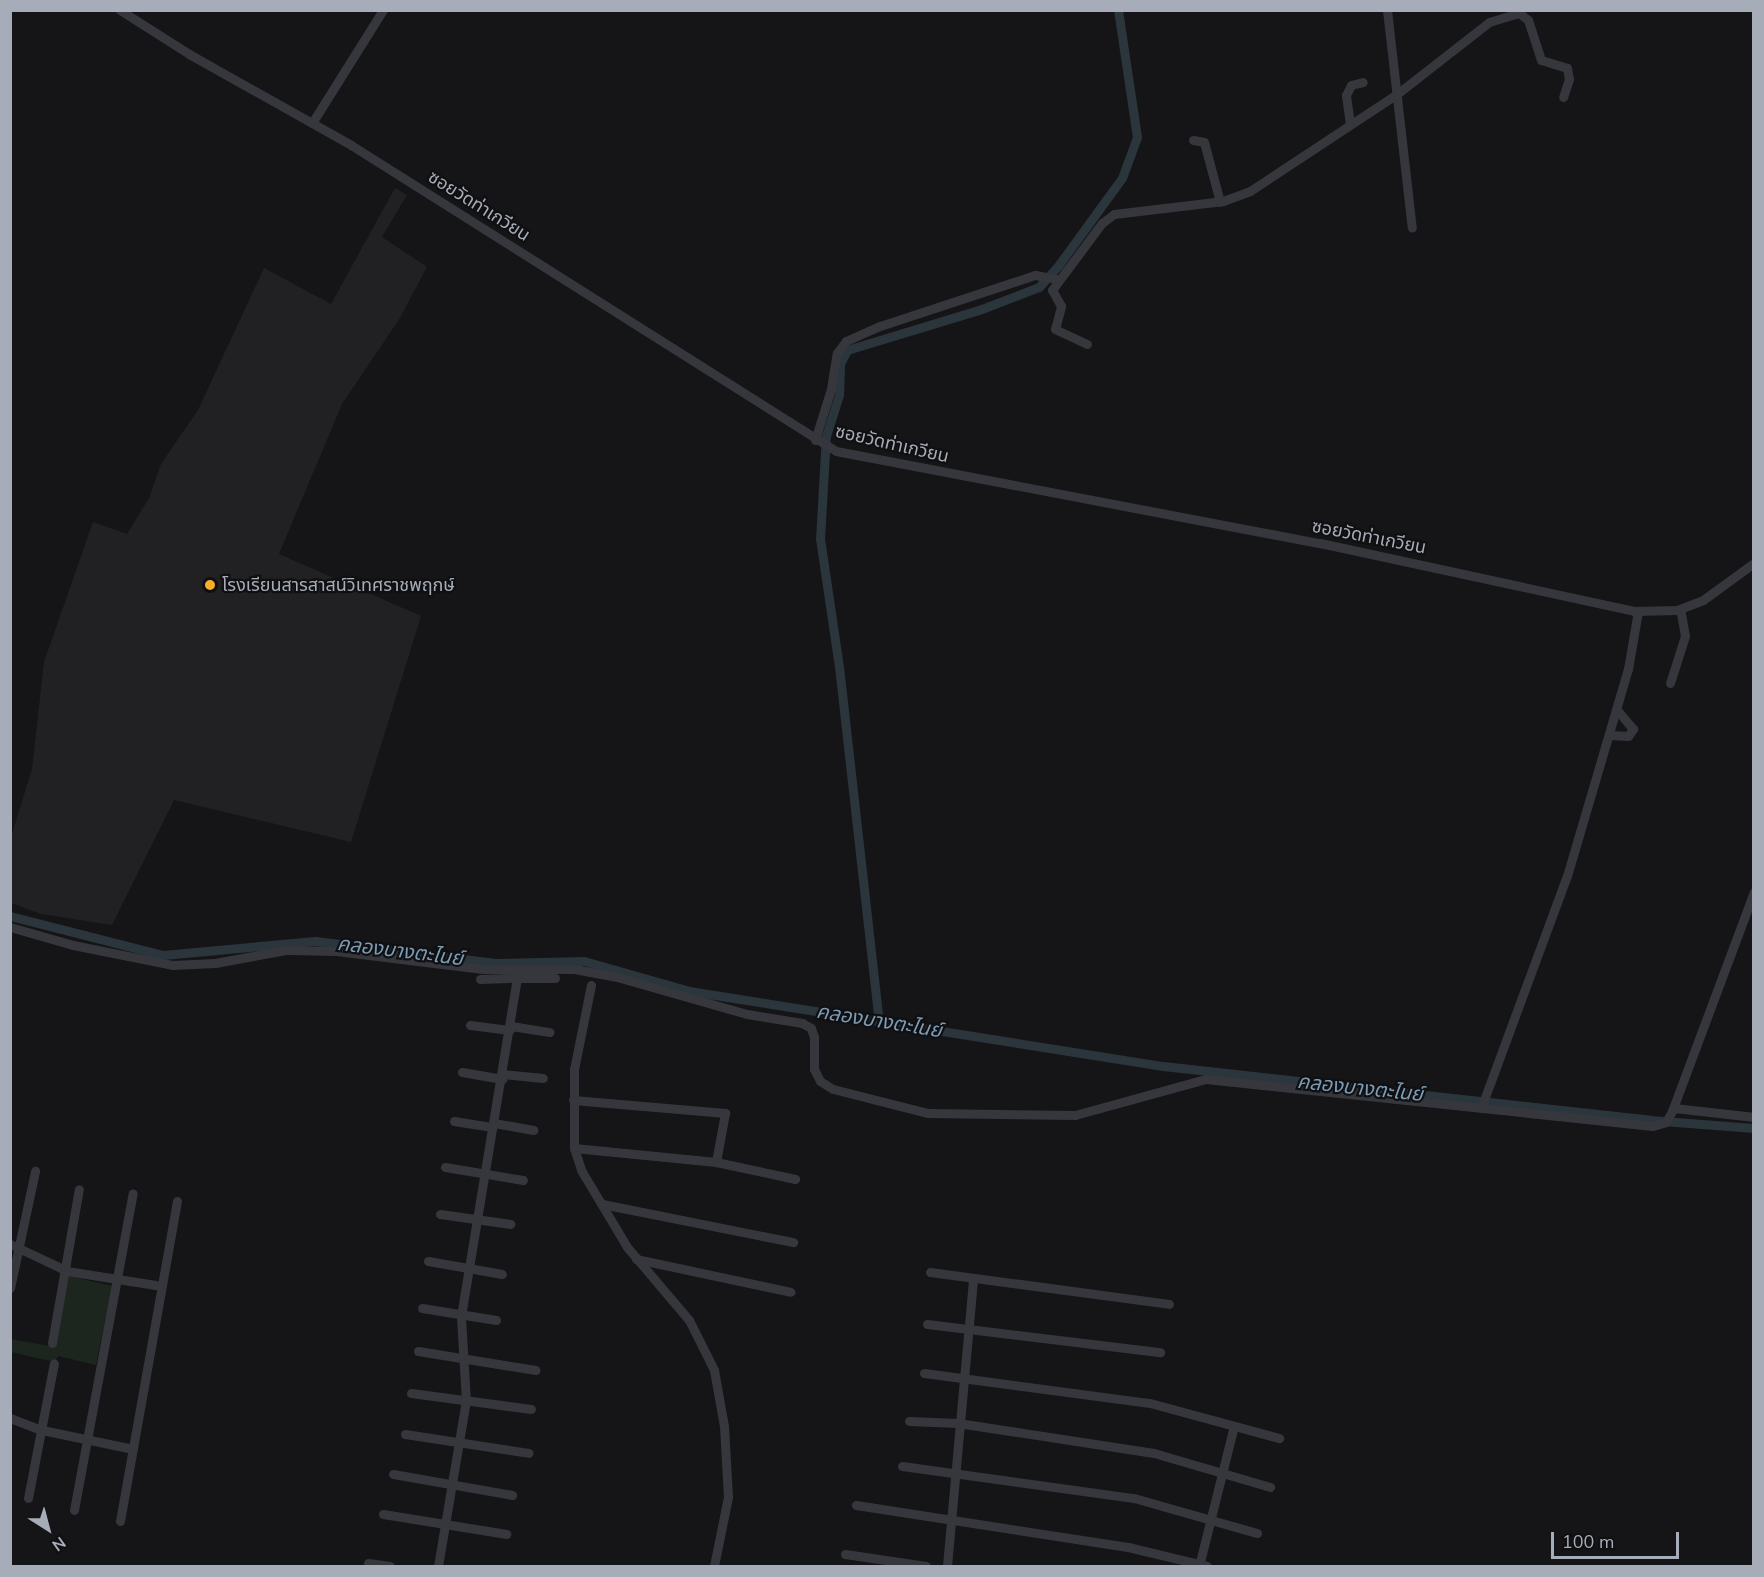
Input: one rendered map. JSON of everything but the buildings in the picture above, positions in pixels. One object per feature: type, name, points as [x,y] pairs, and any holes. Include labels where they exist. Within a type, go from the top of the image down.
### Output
[{"type":"street","name":"ซอยวัดท่าเกวียน","points":[[120,10],[312,123],[506,242],[817,441],[837,451],[1320,543],[1638,611],[1680,609],[1703,600],[1754,563]]},
{"type":"street","points":[[312,123],[383,10]]},
{"type":"street","points":[[1388,10],[1412,228]]},
{"type":"street","points":[[1087,344],[1055,329],[1061,309],[1052,293],[1056,279],[1114,214],[1220,202],[1250,191],[1397,94],[1489,22],[1519,13],[1528,20],[1541,60],[1567,68],[1569,79],[1563,97]]},
{"type":"street","points":[[1350,124],[1346,95],[1351,85],[1363,82]]},
{"type":"street","points":[[1193,140],[1204,142],[1220,202]]},
{"type":"street","points":[[817,441],[831,389],[837,353],[846,341],[880,326],[1040,274],[1056,279]]},
{"type":"street","points":[[1670,683],[1685,636],[1680,609]]},
{"type":"street","points":[[1481,1105],[1567,876],[1617,710],[1636,634],[1638,611]]},
{"type":"street","points":[[1609,735],[1628,736],[1633,729],[1617,710]]},
{"type":"street","points":[[10,927],[73,945],[172,965],[215,963],[286,951],[336,951],[483,969],[574,969],[617,977],[747,1014],[802,1023],[811,1028],[814,1037],[814,1069],[820,1081],[834,1089],[928,1113],[1075,1115],[1206,1079],[1481,1105],[1653,1126],[1666,1122],[1673,1110],[1754,892]]},
{"type":"street","points":[[480,978],[555,978]]},
{"type":"street","points":[[438,1566],[466,1401],[461,1316],[511,1028],[517,978]]},
{"type":"street","points":[[591,985],[574,1069],[574,1149],[602,1204],[636,1259],[689,1320],[714,1370],[724,1426],[728,1497],[714,1566]]},
{"type":"street","points":[[470,1025],[550,1032]]},
{"type":"street","points":[[462,1072],[502,1077],[543,1078]]},
{"type":"street","points":[[573,1100],[725,1113],[717,1162]]},
{"type":"street","points":[[1673,1110],[1754,1117]]},
{"type":"street","points":[[454,1121],[533,1130]]},
{"type":"street","points":[[574,1149],[717,1162],[795,1179]]},
{"type":"street","points":[[445,1167],[524,1180]]},
{"type":"street","points":[[10,1288],[21,1248],[35,1171]]},
{"type":"street","points":[[52,1343],[67,1271],[79,1189]]},
{"type":"street","points":[[74,1510],[133,1193]]},
{"type":"street","points":[[120,1521],[177,1201]]},
{"type":"street","points":[[602,1204],[793,1242]]},
{"type":"street","points":[[440,1214],[510,1224]]},
{"type":"street","points":[[10,1244],[67,1271],[162,1286]]},
{"type":"street","points":[[636,1259],[791,1292]]},
{"type":"street","points":[[428,1262],[502,1274]]},
{"type":"street","points":[[930,1272],[1169,1304]]},
{"type":"street","points":[[946,1566],[973,1278]]},
{"type":"street","points":[[422,1308],[496,1320]]},
{"type":"street","points":[[927,1324],[1160,1352]]},
{"type":"street","points":[[418,1351],[535,1370]]},
{"type":"street","points":[[28,1498],[54,1362]]},
{"type":"street","points":[[924,1373],[1150,1403],[1279,1437]]},
{"type":"street","points":[[411,1393],[531,1409]]},
{"type":"street","points":[[10,1418],[42,1430],[133,1449]]},
{"type":"street","points":[[909,1421],[958,1423],[1154,1453],[1270,1486]]},
{"type":"street","points":[[856,1505],[949,1517],[1128,1547],[1202,1566],[1234,1426]]},
{"type":"street","points":[[405,1434],[461,1441],[529,1454]]},
{"type":"street","points":[[902,1466],[954,1471],[1134,1498],[1257,1533]]},
{"type":"street","points":[[393,1474],[512,1496]]},
{"type":"street","points":[[383,1514],[506,1534]]},
{"type":"street","points":[[845,1554],[926,1566]]},
{"type":"street","points":[[368,1563],[389,1566]]},
{"type":"shaded area","name":"โรงเรียนสารสาสน์วิเทศราชพฤกษ์","points":[[395,188],[407,195],[382,237],[427,267],[400,318],[342,404],[279,554],[421,616],[351,842],[174,800],[112,925],[41,914],[11,903],[11,837],[32,769],[44,662],[93,522],[127,534],[149,498],[161,464],[198,410],[264,268],[331,304]]},
{"type":"shaded area","points":[[69,1276],[112,1286],[96,1365],[58,1356],[55,1362],[11,1352],[11,1339],[50,1346]]},
{"type":"waterway","points":[[879,1023],[839,667],[820,539],[826,436],[839,395],[840,364],[847,350],[979,310],[1039,287],[1058,266],[1122,178],[1137,137],[1118,10]]},
{"type":"waterway","name":"คลองบางตะไนย์","points":[[10,916],[163,955],[315,941],[498,963],[584,961],[689,991],[1163,1066],[1650,1120],[1754,1128]]},
{"type":"place","name":"โรงเรียนสารสาสน์วิเทศราชพฤกษ์","points":[[210,585]]}]
